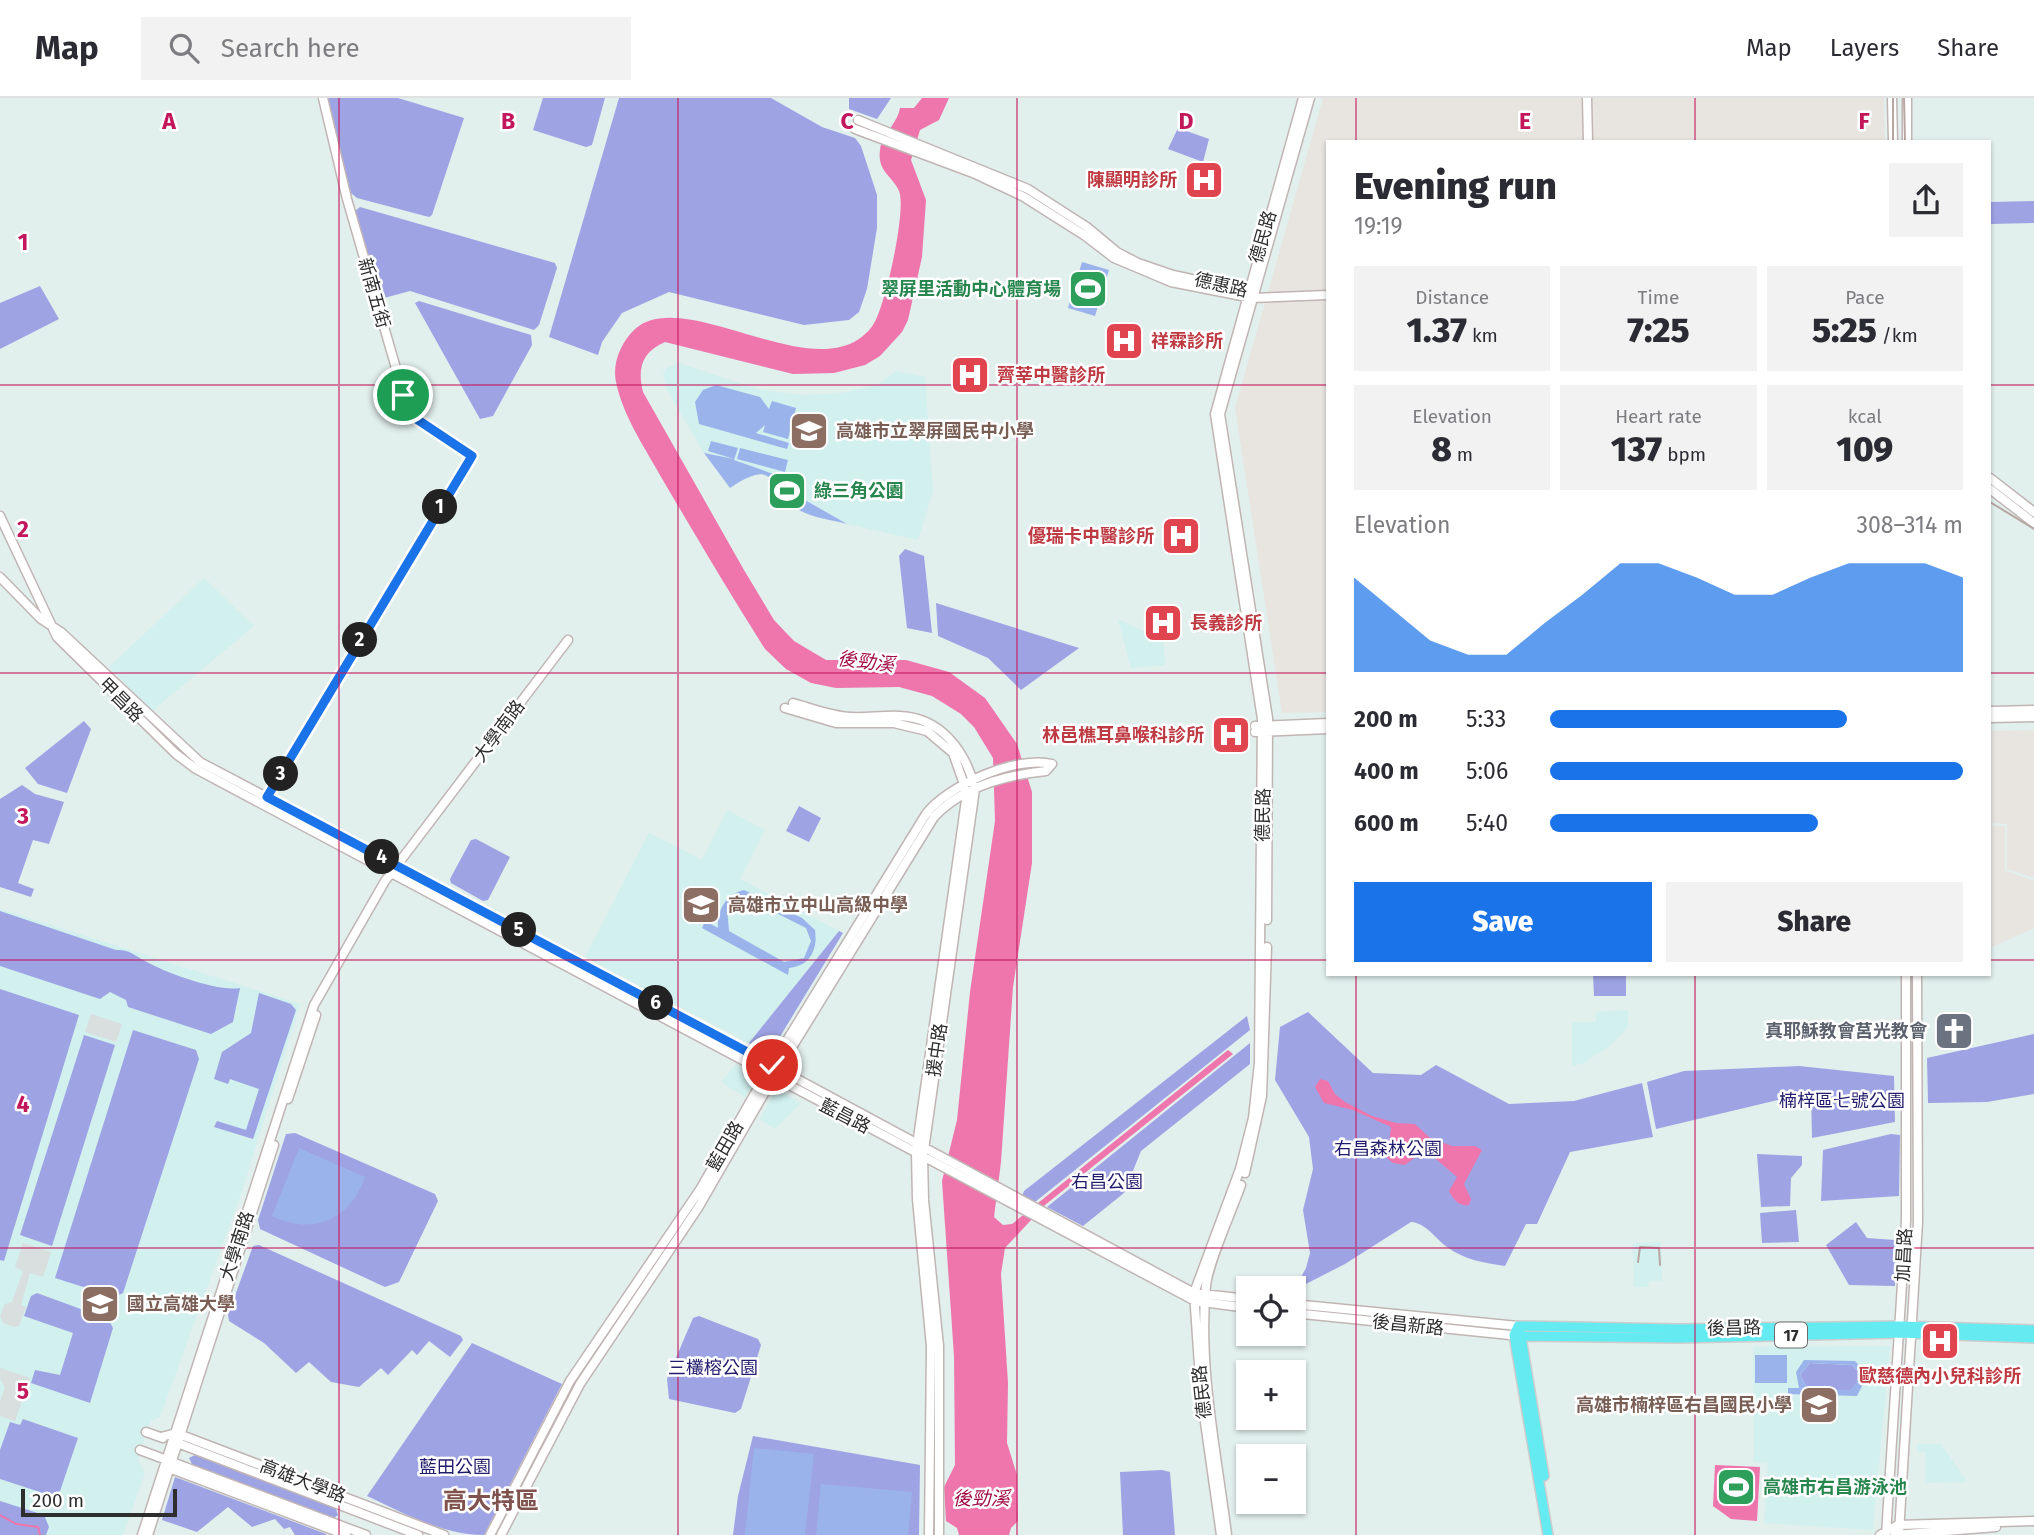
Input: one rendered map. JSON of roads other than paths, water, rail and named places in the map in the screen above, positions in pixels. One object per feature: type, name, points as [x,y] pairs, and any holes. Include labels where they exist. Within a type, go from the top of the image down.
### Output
[{"type":"main road","name":"後昌路","points":[[1518,1332],[1682,1329],[2034,1330]]},
{"type":"main road","name":"後昌路","points":[[1913,1329],[2034,1338]]},
{"type":"main road","points":[[1518,1332],[1548,1535]]},
{"type":"main road","points":[[1518,1332],[1554,1535]]},
{"type":"street","name":"新南五街","points":[[266,801],[472,456],[409,413],[346,199],[323,98]]},
{"type":"street","name":"德民路","points":[[1252,295],[1303,98]]},
{"type":"street","name":"德民路","points":[[1221,1535],[1201,1394],[1200,1298],[1251,1150],[1262,1096],[1266,1014],[1262,729],[1215,414],[1310,98]]},
{"type":"street","points":[[1587,98],[1588,140]]},
{"type":"street","points":[[1892,98],[1893,140]]},
{"type":"street","points":[[1907,98],[1907,140]]},
{"type":"street","name":"德惠路","points":[[858,120],[1024,197],[1134,268],[1171,282],[1252,295],[1326,295]]},
{"type":"street","name":"德惠路","points":[[855,130],[937,155]]},
{"type":"street","points":[[1991,479],[2034,512]]},
{"type":"street","points":[[1991,490],[2034,523]]},
{"type":"street","points":[[0,516],[51,626]]},
{"type":"street","name":"甲昌路","points":[[0,577],[167,745],[198,766]]},
{"type":"street","name":"大學南路","points":[[142,1535],[178,1438],[314,1005],[320,999],[354,930],[394,868],[568,640]]},
{"type":"street","points":[[793,703],[851,717],[895,715],[920,720],[948,736],[959,749],[974,785]]},
{"type":"street","points":[[785,708],[843,724],[894,723],[917,727],[943,743],[953,753],[974,785]]},
{"type":"street","points":[[1991,710],[2034,710]]},
{"type":"street","points":[[1991,718],[2034,717]]},
{"type":"street","points":[[1262,729],[1326,723]]},
{"type":"street","points":[[1262,729],[1326,729]]},
{"type":"street","name":"藍昌路","points":[[198,766],[776,1066],[939,1161],[1200,1298]]},
{"type":"street","name":"藍田路","points":[[489,1535],[570,1381],[595,1340],[691,1204],[926,814],[941,797],[1018,766],[1046,767]]},
{"type":"street","name":"援中路","points":[[929,1535],[931,1346],[917,1199],[921,1150],[974,785]]},
{"type":"street","name":"藍昌路","points":[[394,868],[770,1076],[921,1150]]},
{"type":"street","name":"加昌路","points":[[1883,1533],[1900,1329],[1906,1198],[1906,976]]},
{"type":"street","name":"加昌路","points":[[1897,1531],[1913,1329],[1920,1133],[1917,976]]},
{"type":"street","name":"藍田路","points":[[501,1535],[580,1384],[698,1208],[770,1076]]},
{"type":"street","name":"援中路","points":[[921,1150],[939,1346],[939,1535]]},
{"type":"street","name":"德民路","points":[[1200,1298],[1227,1535]]},
{"type":"street","points":[[1200,1298],[1236,1299]]},
{"type":"street","points":[[1200,1298],[1236,1306]]},
{"type":"street","name":"後昌新路","points":[[1306,1306],[1518,1332]]},
{"type":"street","name":"後昌新路","points":[[1306,1314],[1518,1332]]},
{"type":"street","points":[[146,1432],[161,1437],[178,1438]]},
{"type":"street","name":"高雄大學路","points":[[178,1438],[418,1535]]},
{"type":"street","name":"高雄大學路","points":[[178,1438],[444,1535]]},
{"type":"street","name":"高雄大學路","points":[[140,1450],[346,1535]]},
{"type":"street","name":"大學南路","points":[[148,1535],[169,1463]]},
{"type":"street","name":"高雄大學路","points":[[169,1463],[366,1535]]},
{"type":"street","points":[[1883,1533],[2034,1524]]},
{"type":"water","name":"後勁溪","points":[[922,98],[949,98],[939,120],[920,130],[911,160],[926,200],[922,257],[908,320],[902,332],[880,356],[865,365],[834,373],[793,374],[665,342],[646,356],[641,375],[643,392],[744,570],[774,620],[794,641],[826,660],[906,660],[949,672],[985,698],[1017,744],[1032,792],[1032,863],[1013,987],[1001,1162],[994,1217],[1003,1225],[1012,1224],[1228,1050],[1233,1054],[1045,1205],[1005,1248],[1001,1274],[1008,1383],[1007,1443],[1017,1475],[1018,1521],[1011,1528],[1009,1535],[959,1535],[957,1528],[946,1521],[944,1487],[955,1465],[954,1356],[942,1181],[957,1120],[970,992],[995,821],[993,758],[974,727],[961,714],[932,696],[899,687],[836,688],[811,683],[786,669],[765,649],[636,434],[619,395],[615,375],[619,354],[629,335],[657,319],[685,319],[789,345],[822,349],[850,344],[873,325],[894,258],[901,201],[899,191],[881,164],[881,144],[900,108],[914,108]]},
{"type":"water","points":[[1320,1079],[1328,1081],[1335,1094],[1345,1102],[1372,1116],[1396,1123],[1415,1124],[1430,1138],[1452,1146],[1475,1146],[1482,1150],[1464,1184],[1471,1199],[1469,1205],[1459,1204],[1452,1197],[1449,1191],[1457,1177],[1430,1154],[1422,1152],[1405,1165],[1393,1163],[1387,1158],[1391,1127],[1353,1110],[1324,1103],[1315,1087]]},
{"type":"water","name":"高雄市右昌游泳池","points":[[1715,1465],[1760,1467],[1757,1521],[1731,1519],[1713,1506]]},
{"type":"waterway","points":[[0,1515],[16,1524],[38,1527],[40,1535]]},
{"type":"railway","points":[[1893,98],[1893,140]]},
{"type":"railway","points":[[1904,98],[1905,140]]},
{"type":"railway","points":[[1991,503],[2034,529]]},
{"type":"railway","points":[[1638,1262],[1640,1247],[1659,1248],[1660,1265]]},
{"type":"place","name":"陳顯明診所","points":[[1204,180]]},
{"type":"place","name":"翠屏里活動中心體育場","points":[[1088,289]]},
{"type":"place","name":"祥霖診所","points":[[1124,341]]},
{"type":"place","name":"薺莘中醫診所","points":[[970,375]]},
{"type":"place","name":"高雄市立翠屏國民中小學","points":[[809,431]]},
{"type":"place","name":"綠三角公園","points":[[787,491]]},
{"type":"place","name":"優瑞卡中醫診所","points":[[1181,536]]},
{"type":"place","name":"長義診所","points":[[1163,623]]},
{"type":"place","name":"林邑樵耳鼻喉科診所","points":[[1231,735]]},
{"type":"place","name":"高雄市立中山高級中學","points":[[701,905]]},
{"type":"place","name":"真耶穌教會莒光教會","points":[[1954,1031]]},
{"type":"place","name":"國立高雄大學","points":[[100,1304]]},
{"type":"place","name":"歐慈德內小兒科診所","points":[[1940,1341]]},
{"type":"place","name":"高雄市楠梓區右昌國民小學","points":[[1819,1405]]},
{"type":"place","name":"高雄市右昌游泳池","points":[[1736,1487]]},
{"type":"district","name":"高大特區","points":[[491,1501]]},
{"type":"park label","name":"楠梓區七號公園","points":[[1842,1101]]},
{"type":"park label","name":"右昌森林公園","points":[[1388,1149]]},
{"type":"park label","name":"右昌公園","points":[[1107,1182]]},
{"type":"park label","name":"三欉榕公園","points":[[713,1368]]},
{"type":"park label","name":"藍田公園","points":[[455,1467]]}]
